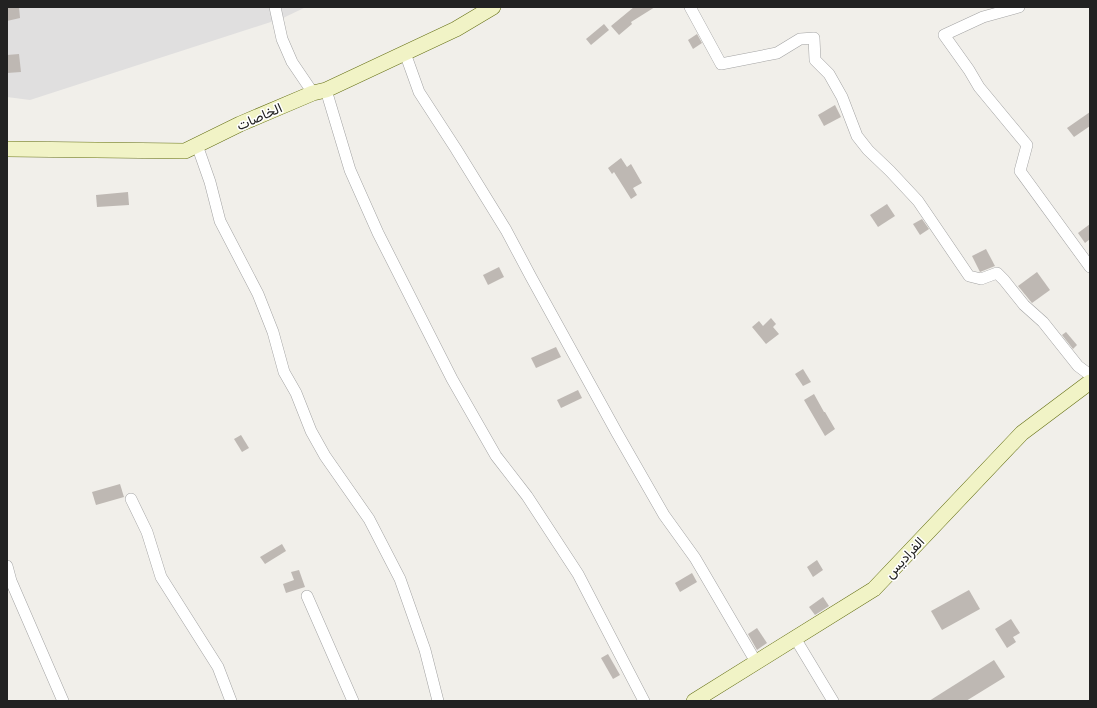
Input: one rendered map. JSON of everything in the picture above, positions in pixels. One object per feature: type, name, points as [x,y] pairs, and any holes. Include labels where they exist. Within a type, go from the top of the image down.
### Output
[{"type":"street","points":[[274,7],[282,39],[292,62],[320,92],[350,170],[378,234],[452,379],[496,456],[527,496],[578,574],[644,701]]},
{"type":"street","name":"الخاصات","points":[[7,149],[185,151],[240,124],[320,92],[456,29],[493,7]]},
{"type":"street","points":[[690,7],[721,64],[777,53],[800,39],[814,38],[815,60],[829,74],[842,97],[857,136],[868,150],[918,201],[970,276],[980,279],[997,273],[1024,305],[1044,322],[1078,366],[1090,375]]},
{"type":"street","points":[[1019,7],[983,17],[944,35],[979,87],[1027,145],[1020,171],[1090,267]]},
{"type":"street","points":[[404,53],[419,92],[506,230],[617,433],[664,515],[695,558],[756,662]]},
{"type":"street","points":[[197,145],[210,182],[220,221],[258,294],[273,332],[284,372],[296,393],[310,431],[325,456],[369,519],[400,579],[425,650],[438,701]]},
{"type":"street","name":"الفراديس","points":[[694,701],[874,589],[1022,432],[1090,382]]},
{"type":"street","points":[[131,498],[147,532],[161,577],[218,666],[231,701]]},
{"type":"street","points":[[7,566],[11,581],[63,701]]},
{"type":"street","points":[[307,596],[353,701]]},
{"type":"street","points":[[795,638],[833,701]]},
{"type":"shaded area","points":[[7,7],[306,7],[283,18],[30,100],[7,97]]},
{"type":"building","points":[[7,7],[19,7],[20,18],[7,21]]},
{"type":"building","points":[[634,7],[655,7],[631,22],[632,24],[619,35],[611,26]]},
{"type":"building","points":[[604,24],[609,30],[591,45],[586,39]]},
{"type":"building","points":[[697,34],[702,43],[693,49],[688,40]]},
{"type":"building","points":[[19,54],[21,72],[7,73],[7,55]]},
{"type":"building","points":[[835,105],[841,117],[824,126],[818,115]]},
{"type":"building","points":[[1090,112],[1090,126],[1074,137],[1067,128]]},
{"type":"building","points":[[621,158],[627,167],[631,164],[642,183],[633,188],[637,195],[631,199],[614,172],[612,174],[608,168]]},
{"type":"building","points":[[128,192],[129,205],[97,207],[96,195]]},
{"type":"building","points":[[887,204],[895,216],[878,227],[870,215]]},
{"type":"building","points":[[922,219],[929,229],[920,235],[913,224]]},
{"type":"building","points":[[1090,224],[1090,239],[1085,243],[1078,233]]},
{"type":"building","points":[[986,249],[995,266],[980,272],[972,256]]},
{"type":"building","points":[[499,267],[504,277],[488,285],[483,275]]},
{"type":"building","points":[[1037,272],[1050,290],[1032,303],[1018,286]]},
{"type":"building","points":[[771,318],[776,324],[773,327],[779,334],[766,344],[752,327],[759,321],[763,326]]},
{"type":"building","points":[[1066,332],[1077,345],[1073,349],[1062,335]]},
{"type":"building","points":[[556,347],[561,357],[536,368],[531,358]]},
{"type":"building","points":[[803,369],[811,382],[803,386],[795,374]]},
{"type":"building","points":[[578,390],[582,398],[561,408],[557,400]]},
{"type":"building","points":[[814,394],[835,429],[825,436],[804,400]]},
{"type":"building","points":[[241,435],[249,448],[242,452],[234,439]]},
{"type":"building","points":[[120,484],[124,497],[96,505],[92,492]]},
{"type":"building","points":[[282,544],[286,551],[265,564],[260,557]]},
{"type":"building","points":[[817,560],[823,570],[813,577],[807,567]]},
{"type":"building","points":[[299,570],[305,587],[286,593],[283,584],[294,580],[291,572]]},
{"type":"building","points":[[692,573],[697,582],[680,592],[675,583]]},
{"type":"building","points":[[969,590],[980,609],[942,630],[931,611]]},
{"type":"building","points":[[823,597],[829,606],[815,615],[809,607]]},
{"type":"building","points":[[1011,619],[1020,633],[1013,637],[1016,642],[1007,648],[995,629]]},
{"type":"building","points":[[757,628],[767,643],[757,650],[748,634]]},
{"type":"building","points":[[608,654],[620,675],[613,679],[601,658]]},
{"type":"building","points":[[994,660],[1005,677],[966,701],[929,701]]}]
